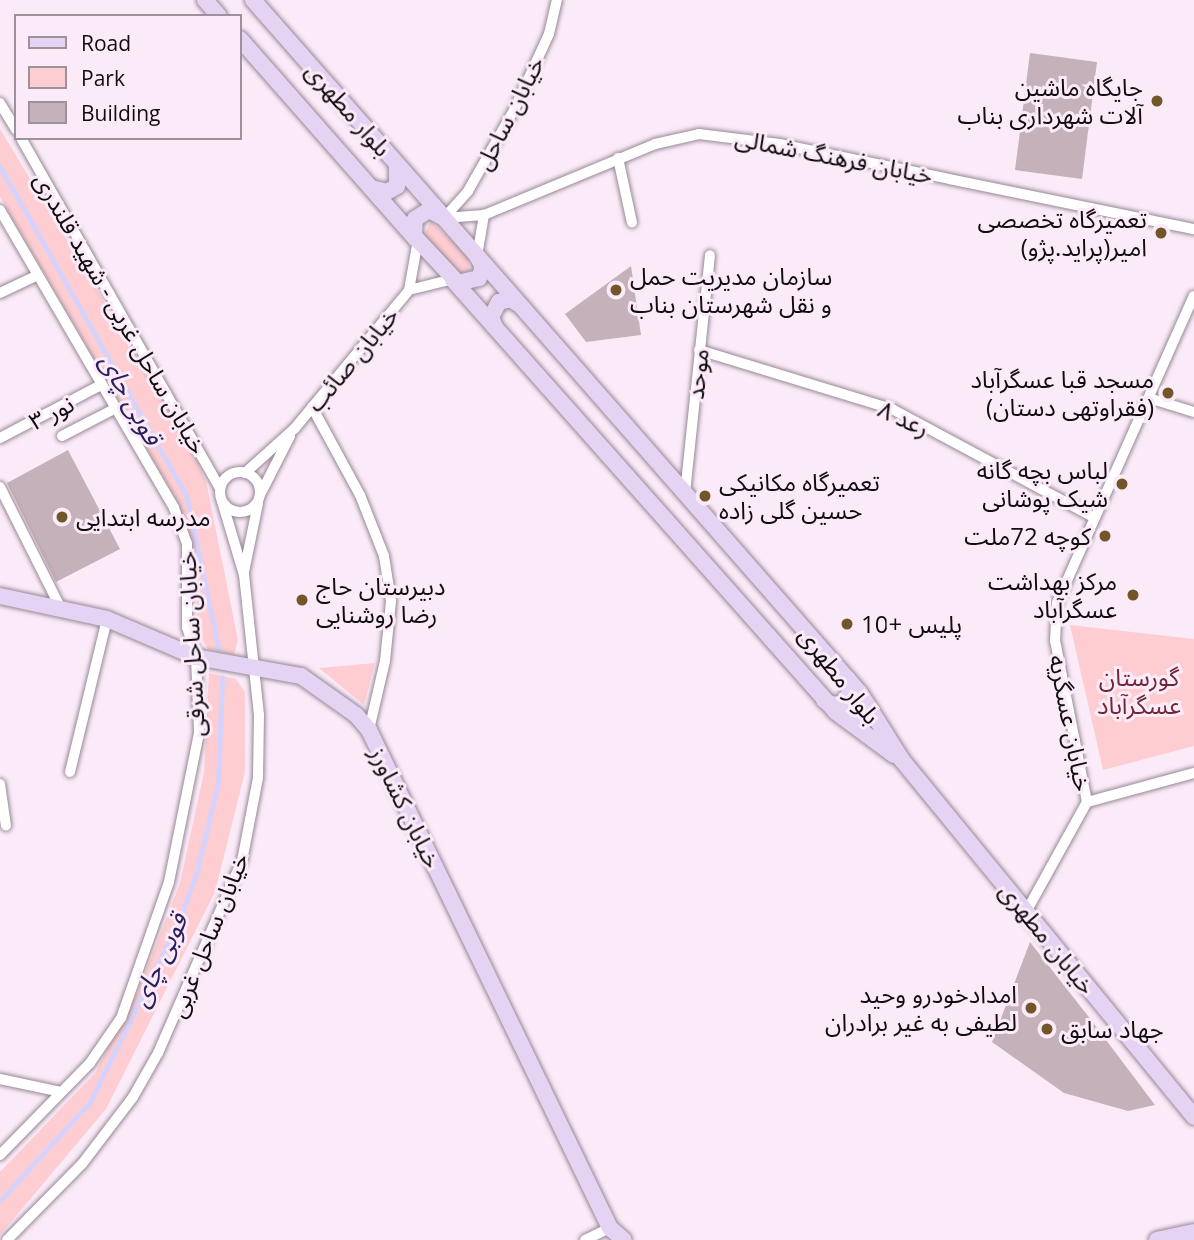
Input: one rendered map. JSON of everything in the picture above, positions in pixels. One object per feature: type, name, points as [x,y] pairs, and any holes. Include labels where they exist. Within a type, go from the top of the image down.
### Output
[{"type":"main road","points":[[205,0],[217,14]]},
{"type":"main road","name":"بلوار مطهری","points":[[253,0],[848,678],[902,760]]},
{"type":"main road","name":"بلوار مطهری","points":[[242,41],[824,699],[902,760]]},
{"type":"main road","points":[[372,188],[387,192],[397,186],[397,165]]},
{"type":"main road","points":[[418,240],[412,230],[418,215],[434,211],[444,218]]},
{"type":"main road","points":[[453,279],[469,284],[479,278],[482,267],[477,256]]},
{"type":"main road","points":[[495,327],[494,306],[510,299],[520,305]]},
{"type":"main road","name":"خیابان کشاورز","points":[[0,596],[60,605],[107,619],[196,657],[252,670],[286,671],[312,681],[369,730],[610,1228],[624,1240]]},
{"type":"main road","points":[[824,699],[832,705],[848,699],[852,688],[848,678]]},
{"type":"main road","name":"خیابان مطهری","points":[[902,760],[1194,1117]]},
{"type":"main road","points":[[1157,1240],[1194,1232]]},
{"type":"street","name":"خیابان ساحل","points":[[444,218],[468,191],[514,110],[549,34],[557,0]]},
{"type":"street","points":[[0,103],[14,127]]},
{"type":"street","name":"خیابان فرهنگ شمالی","points":[[444,218],[484,215],[618,158],[699,134],[745,137],[1194,229]]},
{"type":"street","name":"خیابان ساحل غربی - شهید قلندری","points":[[22,140],[220,488]]},
{"type":"street","points":[[618,158],[632,223]]},
{"type":"street","name":"خیابان ساحل شرقی","points":[[0,210],[174,508],[187,543],[187,627],[196,657],[198,733],[169,882],[121,1018],[61,1092],[0,1154]]},
{"type":"street","points":[[477,256],[484,215]]},
{"type":"street","name":"خیابان صائب","points":[[246,473],[295,428],[409,290],[418,240]]},
{"type":"street","name":"موحد","points":[[685,493],[710,255]]},
{"type":"street","points":[[0,293],[38,275]]},
{"type":"street","name":"خیابان صائب","points":[[409,290],[453,279]]},
{"type":"street","name":"خیابان عسگریه","points":[[1026,912],[1087,802],[1054,626],[1059,596],[1194,296]]},
{"type":"street","name":"رعد ۸","points":[[699,350],[892,409],[1095,517]]},
{"type":"street","name":"نور ۳","points":[[0,438],[101,385]]},
{"type":"street","points":[[1149,398],[1194,412]]},
{"type":"street","points":[[312,407],[360,495],[384,556],[391,601],[385,661],[369,730]]},
{"type":"street","points":[[62,436],[114,409]]},
{"type":"street","name":"خیابان صائب","points":[[259,498],[295,428]]},
{"type":"street","points":[[246,473],[259,498],[237,512],[222,501],[220,488],[233,474],[246,473]]},
{"type":"street","points":[[0,487],[60,605]]},
{"type":"street","name":"خیابان ساحل غربی","points":[[244,575],[259,498]]},
{"type":"street","name":"خیابان ساحل غربی","points":[[6,1240],[82,1164],[133,1097],[218,922],[242,861],[258,779],[260,715],[252,670],[244,575],[222,501]]},
{"type":"street","points":[[70,772],[107,619]]},
{"type":"street","points":[[1087,802],[1194,773]]},
{"type":"street","points":[[0,784],[6,826]]},
{"type":"street","points":[[0,1079],[61,1092]]},
{"type":"street","points":[[585,1240],[610,1228]]},
{"type":"green space","points":[[0,129],[186,438],[206,481],[238,640],[234,655],[208,649],[197,630],[197,564],[178,502],[0,197]]},
{"type":"green space","points":[[431,221],[467,255],[470,271],[459,274],[424,235]]},
{"type":"green space","name":"گورستان عسگرآباد","points":[[1070,625],[1194,639],[1194,746],[1103,770]]},
{"type":"green space","points":[[375,663],[364,705],[319,668]]},
{"type":"green space","points":[[209,673],[236,679],[245,692],[245,772],[215,892],[106,1109],[0,1235],[0,1172],[95,1073],[138,992],[180,883],[204,772]]},
{"type":"building","points":[[1030,53],[1097,62],[1082,179],[1015,170]]},
{"type":"building","name":"سازمان مدیریت حمل و نقل شهرستان بناب","points":[[631,266],[641,335],[586,342],[565,314]]},
{"type":"building","name":"مدرسه ابتدایی","points":[[68,450],[120,549],[56,582],[7,483]]},
{"type":"building","name":"جهاد سابق","points":[[1030,942],[1155,1105],[1128,1111],[1064,1093],[992,1042]]},
{"type":"waterway","name":"قوبی چای","points":[[0,166],[187,497],[219,649]]},
{"type":"waterway","name":"قوبی چای","points":[[0,1201],[90,1102],[178,923],[196,875],[218,783],[222,678]]},
{"type":"place","name":"جایگاه ماشین آلات شهرداری بناب","points":[[1157,101]]},
{"type":"place","name":"تعمیرگاه تخصصی امیر(پراید.پژو)","points":[[1161,233]]},
{"type":"place","name":"سازمان مدیریت حمل و نقل شهرستان بناب","points":[[616,290]]},
{"type":"place","name":"مسجد قبا عسگرآباد (فقراوتهی دستان)","points":[[1168,393]]},
{"type":"place","name":"لباس بچه گانه شیک پوشانی","points":[[1122,484]]},
{"type":"place","name":"تعمیرگاه مکانیکی حسین گلی زاده","points":[[705,496]]},
{"type":"place","name":"مدرسه ابتدایی","points":[[62,517]]},
{"type":"place","name":"کوچه 72ملت","points":[[1105,536]]},
{"type":"place","name":"مرکز بهداشت عسگرآباد","points":[[1133,595]]},
{"type":"place","name":"دبیرستان حاج رضا روشنایی","points":[[302,600]]},
{"type":"place","name":"پلیس +10","points":[[847,624]]},
{"type":"place","name":"امدادخودرو وحید لطیفی به غیر برادران","points":[[1031,1008]]},
{"type":"place","name":"جهاد سابق","points":[[1047,1029]]}]
